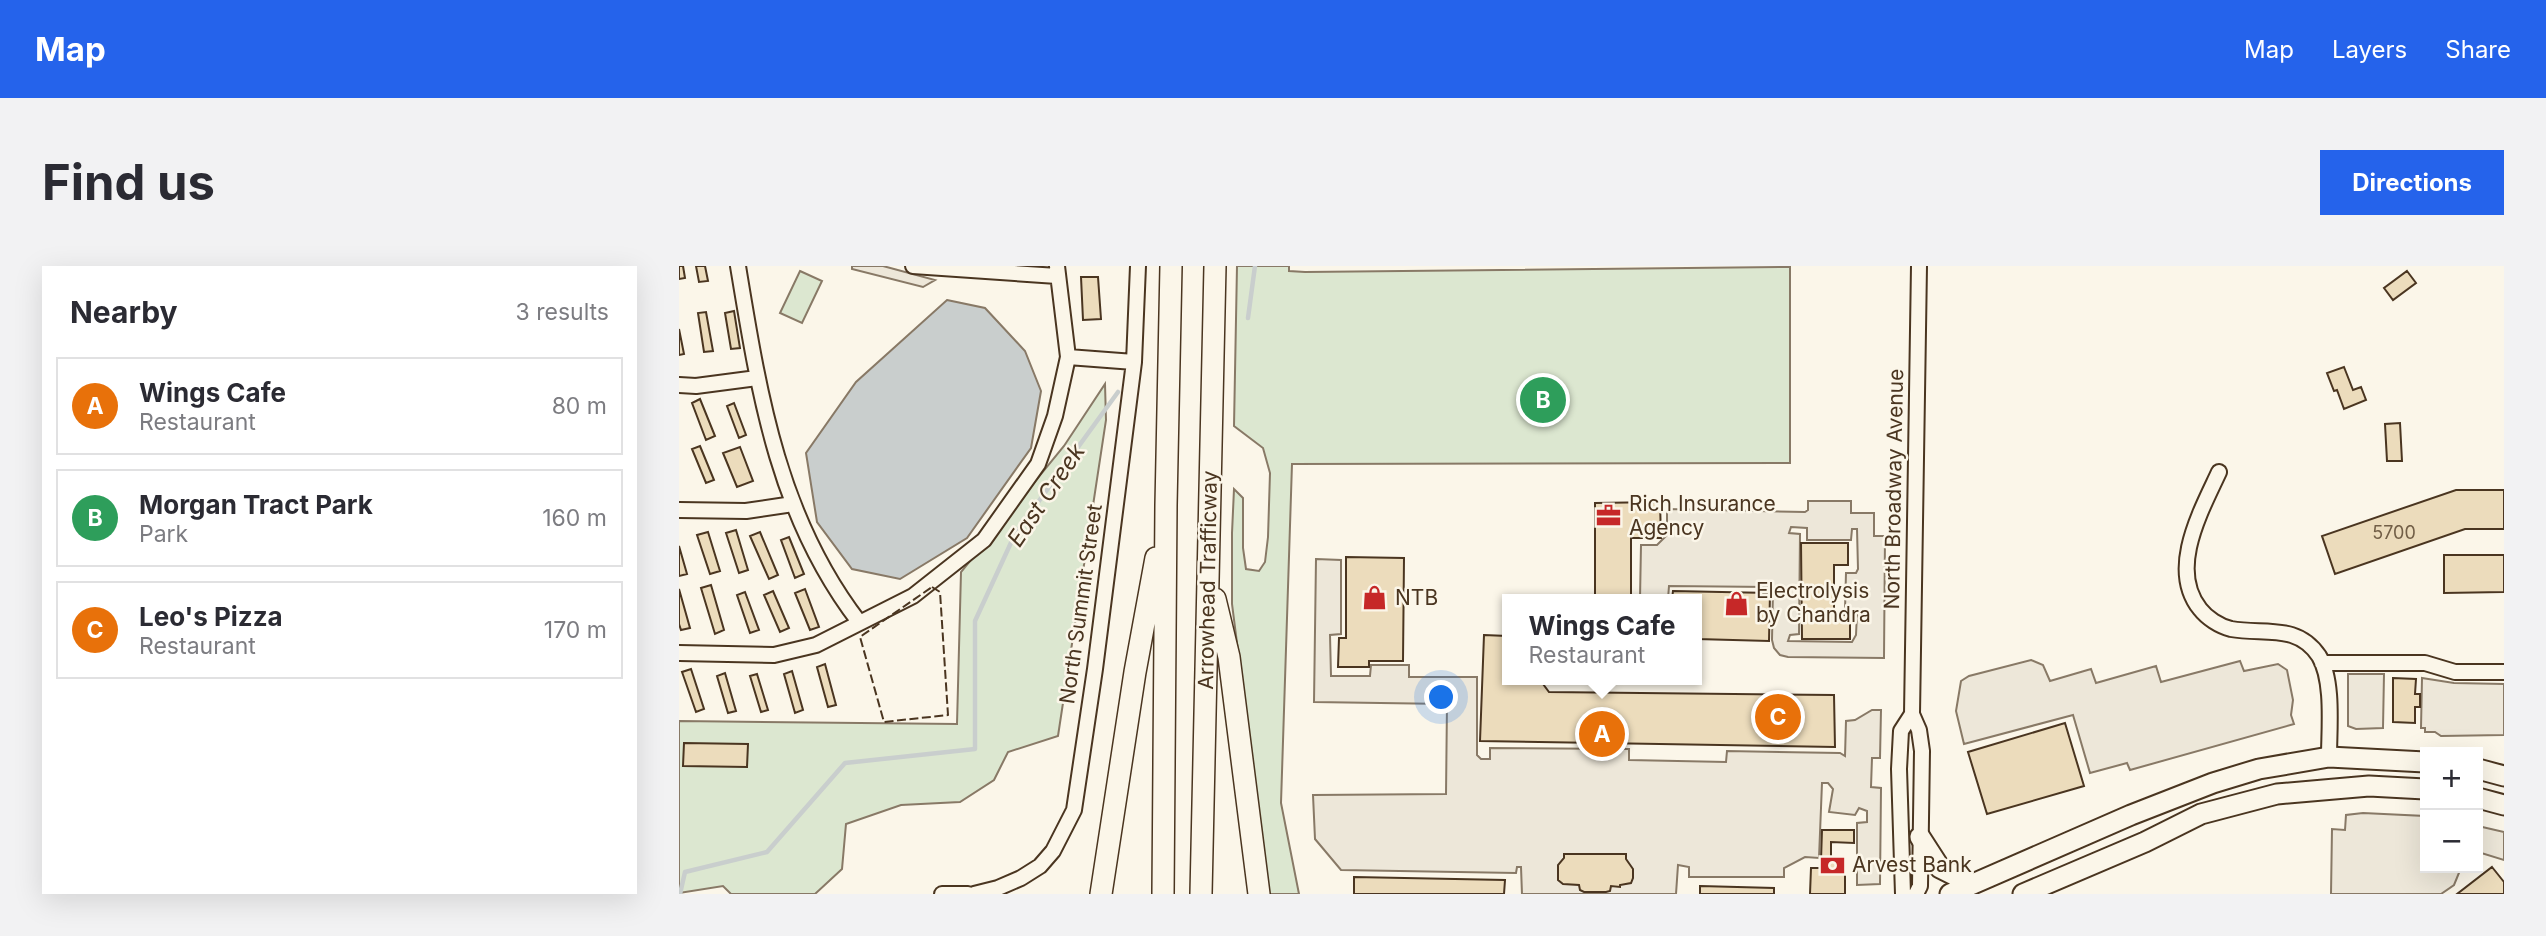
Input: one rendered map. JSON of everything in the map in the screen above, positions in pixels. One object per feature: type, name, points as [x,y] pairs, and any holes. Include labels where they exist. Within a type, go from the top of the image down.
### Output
[{"type":"highway","name":"Arrowhead Trafficway","points":[[1163,894],[1171,266]]},
{"type":"highway","name":"Arrowhead Trafficway","points":[[1201,894],[1215,266]]},
{"type":"highway","points":[[1101,894],[1135,672],[1166,505]]},
{"type":"highway","points":[[1208,569],[1229,657],[1259,894]]},
{"type":"main road","points":[[1950,894],[2130,815],[2213,783],[2259,769],[2329,757],[2420,762]]},
{"type":"main road","points":[[2483,770],[2504,776]]},
{"type":"main road","points":[[2024,894],[2213,810],[2277,794],[2369,786],[2420,789]]},
{"type":"main road","points":[[2483,799],[2504,804]]},
{"type":"main road","points":[[1920,837],[1940,868],[1972,884]]},
{"type":"street","points":[[739,266],[757,378],[773,444],[793,504],[837,593],[859,622]]},
{"type":"street","points":[[679,653],[753,656],[796,652],[816,645],[913,596],[984,540],[1038,464],[1055,416],[1068,357],[1057,271],[913,266]]},
{"type":"street","name":"North Summit Street","points":[[974,894],[1010,883],[1040,866],[1057,844],[1074,810],[1134,362],[1138,266]]},
{"type":"street","name":"North Broadway Avenue","points":[[1916,894],[1920,886],[1922,751],[1919,730],[1912,714],[1919,266]]},
{"type":"street","points":[[1068,357],[1134,362]]},
{"type":"street","points":[[679,386],[757,378]]},
{"type":"street","points":[[2219,472],[2199,515],[2189,546],[2188,579],[2191,593],[2198,606],[2213,620],[2231,629],[2288,632],[2302,638],[2318,655],[2328,680],[2329,757]]},
{"type":"street","points":[[679,510],[746,511],[793,504]]},
{"type":"street","points":[[2322,663],[2425,663],[2455,672],[2504,672]]},
{"type":"street","name":"North Broadway Avenue","points":[[1903,894],[1899,756],[1901,731],[1912,714]]},
{"type":"street","points":[[942,894],[968,894]]},
{"type":"green space","points":[[1237,266],[1289,266],[1289,271],[1305,272],[1790,267],[1790,463],[1292,464],[1281,803],[1299,894],[1269,894],[1232,604],[1234,489],[1243,498],[1243,548],[1246,569],[1259,571],[1265,562],[1268,537],[1270,473],[1263,448],[1234,426]]},
{"type":"green space","points":[[800,271],[822,281],[802,323],[780,313]]},
{"type":"green space","points":[[1105,384],[1106,420],[1058,736],[1008,752],[994,780],[960,802],[901,805],[846,824],[842,869],[815,894],[731,894],[723,886],[679,893],[679,721],[957,724],[961,572],[1064,446]]},
{"type":"shaded area","points":[[852,266],[883,266],[935,280],[923,287],[852,269]]},
{"type":"shaded area","points":[[947,300],[985,308],[1025,351],[1041,391],[1031,448],[967,538],[900,579],[852,569],[817,522],[806,453],[856,382]]},
{"type":"shaded area","points":[[1808,501],[1851,501],[1851,513],[1874,513],[1874,536],[1885,536],[1884,658],[1780,655],[1772,640],[1773,590],[1770,587],[1669,586],[1668,594],[1640,594],[1641,545],[1657,545],[1667,535],[1667,509],[1808,510]],"holes":[[[1791,527],[1807,528],[1807,540],[1851,540],[1852,529],[1857,529],[1858,569],[1856,573],[1846,573],[1845,610],[1857,613],[1856,635],[1852,642],[1788,641],[1790,635],[1799,634],[1800,534],[1789,533]]]},
{"type":"shaded area","points":[[1316,559],[1341,560],[1341,634],[1330,635],[1331,676],[1370,676],[1371,665],[1409,665],[1409,677],[1477,677],[1477,755],[1481,759],[1490,759],[1490,748],[1629,749],[1629,760],[1726,762],[1727,751],[1840,753],[1845,756],[1846,721],[1855,720],[1872,710],[1881,710],[1880,758],[1872,758],[1871,787],[1881,788],[1880,884],[1857,885],[1857,823],[1867,822],[1867,811],[1859,808],[1855,815],[1829,812],[1833,789],[1828,783],[1822,783],[1819,858],[1805,857],[1784,868],[1784,877],[1689,877],[1689,867],[1678,865],[1676,894],[1522,894],[1521,867],[1517,867],[1516,873],[1341,870],[1315,839],[1313,795],[1446,794],[1447,704],[1314,702]]},
{"type":"shaded area","points":[[2031,660],[2043,665],[2050,681],[2091,669],[2096,683],[2156,666],[2161,682],[2240,661],[2244,671],[2278,664],[2287,670],[2294,724],[2130,770],[2127,763],[2090,773],[2073,715],[1964,744],[1956,711],[1961,681],[1969,676]]},
{"type":"shaded area","points":[[2348,674],[2384,674],[2383,728],[2356,729],[2348,726]]},
{"type":"shaded area","points":[[2422,678],[2454,683],[2504,684],[2504,735],[2441,736],[2435,732],[2425,732],[2425,728],[2421,728]]},
{"type":"shaded area","points":[[2363,813],[2420,816],[2420,873],[2459,873],[2454,885],[2441,894],[2331,894],[2332,829],[2345,830],[2346,815]]},
{"type":"shaded area","points":[[2483,827],[2504,832],[2504,860],[2483,854]]},
{"type":"building","points":[[679,266],[683,266],[685,278],[679,279]]},
{"type":"building","points":[[696,266],[705,266],[708,281],[699,282]]},
{"type":"building","points":[[2407,271],[2416,283],[2393,300],[2384,288]]},
{"type":"building","points":[[1081,277],[1098,277],[1101,319],[1083,320]]},
{"type":"building","points":[[734,311],[740,348],[731,349],[725,313]]},
{"type":"building","points":[[706,312],[713,351],[704,352],[698,313]]},
{"type":"building","points":[[679,329],[684,354],[679,355]]},
{"type":"building","points":[[2344,367],[2353,390],[2361,387],[2366,400],[2344,409],[2327,373]]},
{"type":"building","points":[[700,399],[715,436],[706,440],[692,403]]},
{"type":"building","points":[[734,403],[746,435],[739,438],[727,406]]},
{"type":"building","points":[[2400,423],[2402,461],[2387,461],[2385,424]]},
{"type":"building","points":[[700,446],[714,480],[706,483],[692,449]]},
{"type":"building","points":[[740,447],[753,481],[737,487],[723,453]]},
{"type":"building","points":[[2456,490],[2504,490],[2504,529],[2465,529],[2335,574],[2322,536]]},
{"type":"building","points":[[1660,502],[1661,538],[1631,538],[1631,594],[1595,594],[1595,503]]},
{"type":"building","points":[[736,530],[748,570],[739,573],[726,533]]},
{"type":"building","points":[[708,532],[720,571],[710,574],[697,535]]},
{"type":"building","points":[[760,532],[778,575],[769,579],[750,536]]},
{"type":"building","points":[[789,537],[804,574],[795,578],[781,540]]},
{"type":"building","points":[[1801,543],[1848,543],[1848,565],[1834,565],[1834,615],[1850,615],[1850,639],[1802,639]]},
{"type":"building","points":[[679,546],[687,574],[679,576]]},
{"type":"building","points":[[2444,555],[2504,555],[2504,592],[2444,593]]},
{"type":"building","name":"NTB","points":[[1346,557],[1404,558],[1403,661],[1369,661],[1369,667],[1338,667],[1339,638],[1346,638]]},
{"type":"building","points":[[711,585],[724,630],[715,634],[701,588]]},
{"type":"building","points":[[679,589],[690,628],[681,630],[679,624]]},
{"type":"building","points":[[805,589],[819,627],[810,630],[795,593]]},
{"type":"building","points":[[773,591],[789,628],[780,632],[764,595]]},
{"type":"building","points":[[1673,591],[1770,593],[1769,641],[1702,639],[1702,594],[1673,594]]},
{"type":"building","points":[[745,592],[759,630],[750,633],[737,595]]},
{"type":"building","points":[[1484,635],[1502,636],[1502,685],[1544,685],[1549,692],[1834,695],[1835,747],[1480,741]]},
{"type":"building","points":[[825,664],[836,705],[828,707],[817,667]]},
{"type":"building","points":[[691,669],[704,709],[696,712],[682,672]]},
{"type":"building","points":[[792,671],[803,710],[795,713],[784,674]]},
{"type":"building","points":[[725,673],[736,711],[728,713],[717,676]]},
{"type":"building","points":[[757,674],[768,710],[761,712],[750,676]]},
{"type":"building","points":[[2393,678],[2416,679],[2415,694],[2420,694],[2420,707],[2415,707],[2415,723],[2393,722]]},
{"type":"building","points":[[2065,723],[2084,786],[1987,814],[1968,752]]},
{"type":"building","points":[[684,743],[748,744],[747,767],[683,766]]},
{"type":"building","name":"Arvest Bank","points":[[1822,830],[1854,830],[1854,843],[1831,842],[1831,861],[1845,862],[1845,894],[1810,894],[1811,868],[1820,868]]},
{"type":"building","points":[[1564,854],[1626,854],[1626,859],[1633,869],[1633,878],[1631,883],[1620,887],[1611,886],[1610,891],[1584,892],[1579,885],[1563,884],[1558,880],[1558,865]]},
{"type":"building","points":[[2492,867],[2504,882],[2504,894],[2457,894]]},
{"type":"building","points":[[1354,877],[1505,880],[1504,894],[1354,894]]},
{"type":"building","points":[[1700,886],[1774,888],[1774,894],[1700,894]]},
{"type":"waterway","name":"East Creek","points":[[1248,318],[1255,266]]},
{"type":"waterway","name":"East Creek","points":[[680,894],[685,872],[767,852],[845,763],[975,749],[975,621],[1015,534],[1118,392]]},
{"type":"fence","points":[[932,587],[940,592],[948,715],[884,722],[860,637],[932,587]]},
{"type":"place","name":"Morgan Tract Park","points":[[1543,400]]},
{"type":"place","name":"Rich Insurance Agency","points":[[1609,516]]},
{"type":"place","name":"NTB","points":[[1375,598]]},
{"type":"place","name":"Electrolysis by Chandra","points":[[1736,603]]},
{"type":"place","name":"Leo's Pizza","points":[[1778,717]]},
{"type":"place","name":"Wings Cafe","points":[[1602,734]]},
{"type":"place","name":"Arvest Bank","points":[[1832,865]]}]
